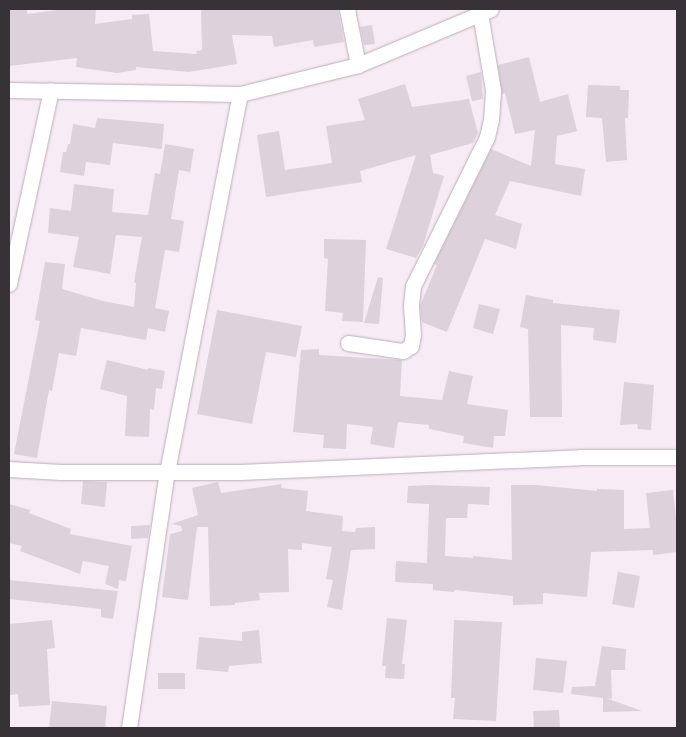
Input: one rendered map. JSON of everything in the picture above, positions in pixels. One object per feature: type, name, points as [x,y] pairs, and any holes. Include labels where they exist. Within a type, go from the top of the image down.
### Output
[{"type":"street","points":[[347,9],[358,65]]},
{"type":"street","points":[[9,90],[240,94],[358,65],[485,11],[493,90],[488,137],[414,286],[411,305],[413,335],[411,346],[404,351],[348,343]]},
{"type":"street","points":[[10,274],[51,90]]},
{"type":"street","points":[[129,728],[167,472],[240,94]]},
{"type":"street","points":[[9,469],[60,472],[240,472],[580,457],[677,457]]},
{"type":"building","points":[[9,9],[27,9],[27,14],[65,9],[96,9],[95,24],[132,19],[132,15],[149,14],[153,51],[197,54],[196,51],[202,50],[201,9],[338,9],[344,42],[314,47],[313,40],[274,47],[272,36],[232,35],[237,64],[189,72],[136,67],[136,70],[117,73],[76,67],[77,58],[9,66]]},
{"type":"building","points":[[372,25],[375,44],[364,45],[360,27]]},
{"type":"building","points":[[529,57],[540,102],[568,94],[577,131],[557,136],[555,164],[585,169],[581,196],[510,181],[495,215],[522,224],[516,249],[485,239],[447,332],[422,322],[420,306],[437,265],[434,264],[491,149],[531,166],[535,130],[515,134],[505,93],[502,94],[498,65]]},
{"type":"building","points":[[481,72],[483,99],[472,101],[466,76]]},
{"type":"building","points":[[405,84],[412,107],[469,99],[478,133],[473,143],[430,155],[433,173],[444,176],[423,246],[416,258],[386,249],[416,155],[360,171],[362,182],[266,197],[257,135],[279,131],[285,170],[332,163],[326,126],[365,120],[358,99]]},
{"type":"building","points":[[588,85],[620,86],[620,90],[629,90],[628,118],[625,118],[627,160],[606,162],[602,118],[586,117]]},
{"type":"building","points":[[97,118],[164,124],[162,149],[113,143],[110,165],[86,162],[84,176],[60,172],[63,152],[66,152],[68,144],[70,144],[73,124],[95,128]]},
{"type":"building","points":[[165,144],[194,149],[190,172],[179,170],[171,219],[184,221],[179,252],[165,250],[155,308],[169,311],[165,332],[148,328],[146,340],[81,328],[76,356],[59,353],[52,391],[49,390],[37,458],[14,454],[40,321],[35,320],[45,262],[65,264],[62,289],[103,301],[134,307],[136,283],[134,282],[142,237],[116,235],[110,274],[73,267],[79,237],[48,233],[50,208],[71,211],[74,184],[114,189],[112,212],[148,215],[155,173],[160,174]]},
{"type":"building","points":[[324,239],[366,240],[363,322],[342,321],[343,313],[325,311],[328,259],[324,258]]},
{"type":"building","points":[[378,277],[383,278],[379,324],[364,323]]},
{"type":"building","points":[[526,295],[553,300],[553,303],[620,310],[616,343],[593,340],[594,328],[561,325],[562,417],[530,417],[528,329],[520,327]]},
{"type":"building","points":[[479,304],[500,309],[493,334],[473,328]]},
{"type":"building","points":[[217,310],[302,326],[296,357],[266,352],[252,424],[197,414]]},
{"type":"building","points":[[319,349],[319,355],[402,360],[400,396],[442,400],[449,371],[473,376],[467,404],[508,410],[505,436],[494,436],[493,448],[463,443],[464,436],[429,429],[429,425],[398,422],[394,448],[370,444],[373,427],[347,424],[346,449],[323,448],[324,435],[293,432],[301,350]]},
{"type":"building","points":[[107,360],[148,370],[148,368],[165,371],[162,389],[156,388],[154,410],[150,409],[149,437],[125,436],[127,396],[100,389]]},
{"type":"building","points":[[624,382],[654,385],[651,430],[638,429],[637,424],[620,425]]},
{"type":"building","points":[[83,481],[107,482],[105,507],[81,504]]},
{"type":"building","points":[[218,482],[221,493],[282,484],[281,488],[308,491],[306,511],[343,516],[342,531],[355,532],[356,528],[375,527],[375,549],[351,550],[342,610],[327,607],[333,580],[326,579],[332,547],[302,543],[302,550],[288,549],[289,592],[259,593],[260,600],[235,603],[235,605],[210,606],[208,527],[197,527],[188,600],[162,597],[170,534],[182,531],[181,526],[171,524],[198,515],[192,488]]},
{"type":"building","points":[[511,485],[536,485],[597,491],[597,489],[624,490],[624,529],[650,528],[646,493],[673,490],[677,527],[677,552],[653,555],[653,550],[591,552],[587,597],[543,593],[543,604],[513,605],[513,596],[455,590],[454,592],[433,590],[433,584],[395,582],[396,561],[427,563],[429,504],[407,503],[408,486],[490,487],[489,505],[468,504],[467,518],[446,518],[445,556],[473,558],[473,556],[512,560]]},
{"type":"building","points":[[9,504],[30,510],[29,513],[71,529],[70,534],[132,546],[126,581],[119,580],[118,589],[105,584],[109,566],[83,561],[80,574],[20,551],[22,546],[9,543]]},
{"type":"building","points":[[150,525],[148,538],[131,539],[131,526]]},
{"type":"building","points":[[618,572],[640,576],[634,608],[612,604]]},
{"type":"building","points":[[9,580],[118,591],[113,619],[101,617],[101,609],[9,599]]},
{"type":"building","points":[[387,618],[407,620],[402,664],[405,664],[404,679],[385,678],[386,666],[382,666]]},
{"type":"building","points":[[52,620],[55,648],[47,649],[50,705],[19,707],[18,694],[10,695],[9,624]]},
{"type":"building","points":[[454,620],[502,622],[496,721],[453,719],[455,698],[451,698]]},
{"type":"building","points":[[259,630],[262,663],[229,666],[228,672],[196,669],[199,637],[242,641],[242,632]]},
{"type":"building","points":[[602,646],[626,649],[625,670],[611,670],[612,699],[606,698],[642,711],[603,712],[603,698],[571,694],[572,687],[595,686]]},
{"type":"building","points":[[536,658],[567,661],[563,693],[533,690]]},
{"type":"building","points":[[158,673],[185,673],[185,689],[158,689]]},
{"type":"building","points":[[52,701],[107,706],[105,728],[49,728]]},
{"type":"building","points":[[559,710],[560,728],[534,728],[533,711]]}]
